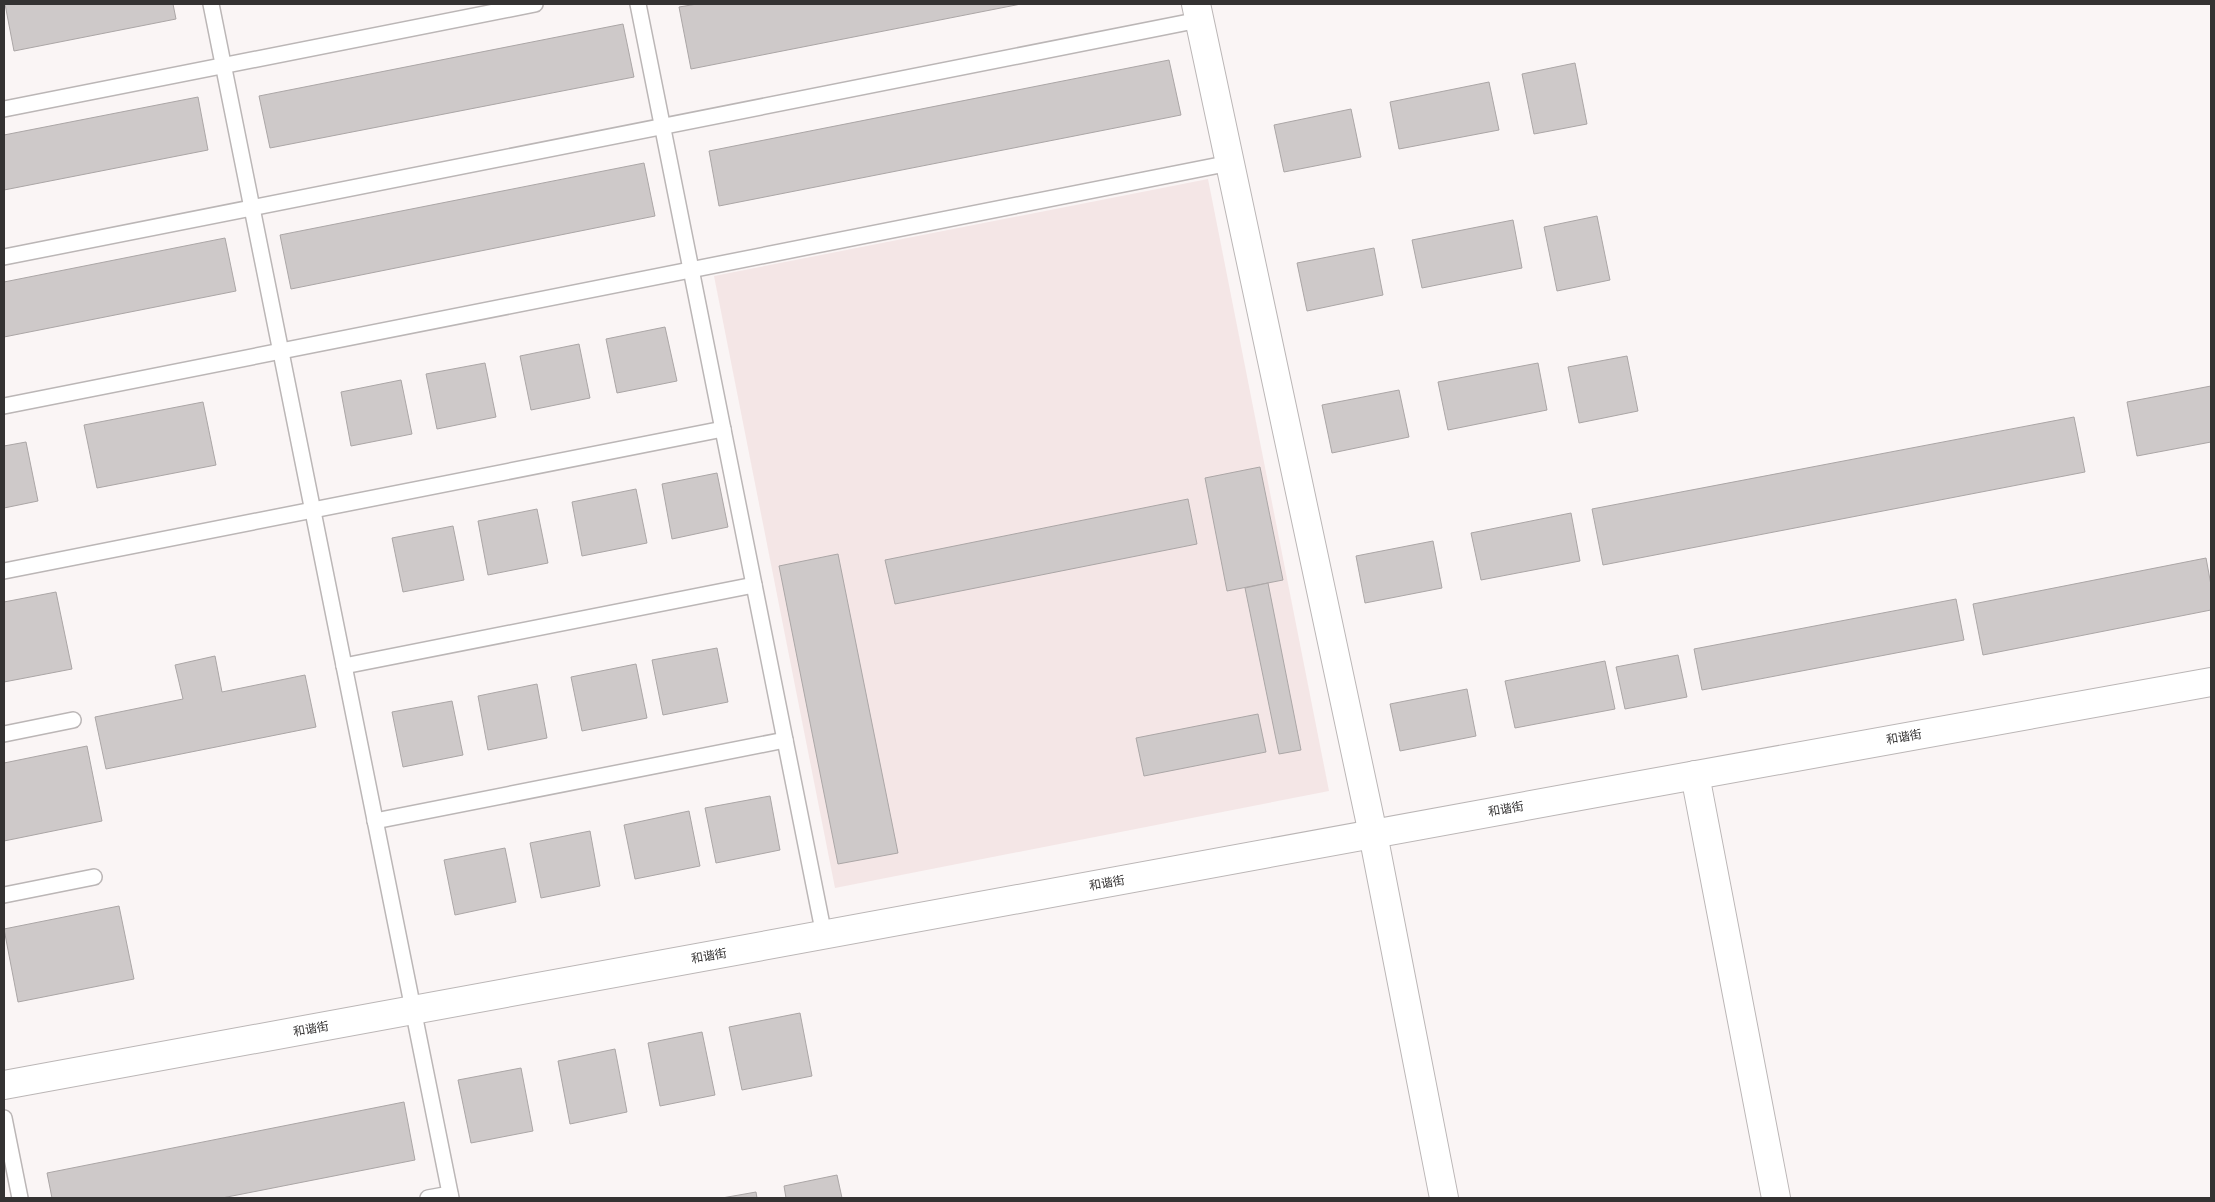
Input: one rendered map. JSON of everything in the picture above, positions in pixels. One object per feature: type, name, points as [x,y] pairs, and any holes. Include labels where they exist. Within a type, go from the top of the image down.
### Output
[{"type":"street","points":[[1198,12],[1373,834],[1444,1198]]},
{"type":"street","name":"和谐街","points":[[4,1085],[2211,682]]},
{"type":"street","points":[[1695,775],[1776,1198]]},
{"type":"lane","points":[[212,4],[450,1196],[428,1198]]},
{"type":"lane","points":[[4,109],[535,4]]},
{"type":"lane","points":[[638,4],[824,935]]},
{"type":"lane","points":[[4,257],[663,126],[1198,12]]},
{"type":"lane","points":[[4,406],[1230,163]]},
{"type":"lane","points":[[4,571],[723,429]]},
{"type":"lane","points":[[344,666],[754,585]]},
{"type":"lane","points":[[4,734],[73,720]]},
{"type":"lane","points":[[375,821],[785,740]]},
{"type":"lane","points":[[4,895],[94,877]]},
{"type":"lane","points":[[4,1118],[20,1198]]},
{"type":"shaded area","points":[[1208,179],[1329,791],[835,888],[714,276]]},
{"type":"building","points":[[5,4],[173,4],[176,19],[14,51]]},
{"type":"building","points":[[697,4],[1021,4],[691,69],[679,7]]},
{"type":"building","points":[[623,24],[634,77],[270,148],[259,96]]},
{"type":"building","points":[[1169,60],[1181,115],[719,206],[709,151]]},
{"type":"building","points":[[1575,63],[1587,124],[1534,134],[1522,74]]},
{"type":"building","points":[[1489,82],[1499,130],[1399,149],[1390,102]]},
{"type":"building","points":[[198,97],[208,150],[4,190],[4,135]]},
{"type":"building","points":[[1351,109],[1361,157],[1284,172],[1274,125]]},
{"type":"building","points":[[644,163],[655,216],[291,289],[280,235]]},
{"type":"building","points":[[1597,216],[1610,280],[1557,291],[1544,227]]},
{"type":"building","points":[[1513,220],[1522,268],[1422,288],[1412,240]]},
{"type":"building","points":[[225,238],[236,291],[4,337],[4,282]]},
{"type":"building","points":[[1374,248],[1383,295],[1307,311],[1297,263]]},
{"type":"building","points":[[665,327],[677,381],[617,393],[606,339]]},
{"type":"building","points":[[579,344],[590,398],[531,410],[520,356]]},
{"type":"building","points":[[1627,356],[1638,411],[1579,423],[1568,367]]},
{"type":"building","points":[[485,363],[496,417],[437,429],[426,374]]},
{"type":"building","points":[[1538,363],[1547,410],[1448,430],[1438,382]]},
{"type":"building","points":[[401,380],[412,434],[351,446],[341,392]]},
{"type":"building","points":[[2211,386],[2211,442],[2137,456],[2127,402]]},
{"type":"building","points":[[1399,390],[1409,437],[1332,453],[1322,405]]},
{"type":"building","points":[[203,402],[216,465],[97,488],[84,425]]},
{"type":"building","points":[[2074,417],[2085,472],[1603,565],[1592,509]]},
{"type":"building","points":[[26,442],[38,501],[4,508],[4,446]]},
{"type":"building","points":[[1260,467],[1283,580],[1227,591],[1205,478]]},
{"type":"building","points":[[717,473],[728,527],[672,539],[662,484]]},
{"type":"building","points":[[636,489],[647,543],[582,556],[572,502]]},
{"type":"building","points":[[1188,499],[1197,544],[895,604],[885,560]]},
{"type":"building","points":[[537,509],[548,563],[488,575],[478,521]]},
{"type":"building","points":[[1571,513],[1580,561],[1481,580],[1471,533]]},
{"type":"building","points":[[453,526],[464,580],[403,592],[392,538]]},
{"type":"building","points":[[1433,541],[1442,588],[1365,603],[1356,556]]},
{"type":"building","points":[[838,554],[898,853],[838,864],[779,566]]},
{"type":"building","points":[[2206,558],[2211,585],[2211,610],[1983,655],[1973,604]]},
{"type":"building","points":[[1268,583],[1301,750],[1279,754],[1245,588]]},
{"type":"building","points":[[56,592],[72,669],[4,682],[4,602]]},
{"type":"building","points":[[1956,599],[1964,640],[1702,690],[1694,649]]},
{"type":"building","points":[[717,648],[728,702],[663,715],[652,660]]},
{"type":"building","points":[[1678,655],[1687,697],[1625,709],[1616,667]]},
{"type":"building","points":[[215,656],[222,692],[305,675],[316,727],[106,769],[95,717],[183,699],[175,665]]},
{"type":"building","points":[[1605,661],[1615,709],[1515,728],[1505,681]]},
{"type":"building","points":[[636,664],[647,718],[582,731],[571,677]]},
{"type":"building","points":[[537,684],[547,738],[488,750],[478,696]]},
{"type":"building","points":[[1467,689],[1476,736],[1400,751],[1390,704]]},
{"type":"building","points":[[452,701],[463,755],[403,767],[392,712]]},
{"type":"building","points":[[1258,714],[1266,752],[1144,776],[1136,738]]},
{"type":"building","points":[[87,746],[102,821],[4,841],[4,763]]},
{"type":"building","points":[[770,796],[780,850],[716,863],[705,808]]},
{"type":"building","points":[[689,811],[700,866],[635,879],[624,825]]},
{"type":"building","points":[[590,831],[600,886],[541,898],[530,843]]},
{"type":"building","points":[[505,848],[516,902],[455,915],[444,860]]},
{"type":"building","points":[[119,906],[134,979],[18,1002],[4,929]]},
{"type":"building","points":[[800,1013],[812,1076],[742,1090],[729,1027]]},
{"type":"building","points":[[702,1032],[715,1095],[660,1106],[648,1043]]},
{"type":"building","points":[[615,1049],[627,1112],[570,1124],[558,1061]]},
{"type":"building","points":[[521,1068],[533,1131],[471,1143],[458,1080]]},
{"type":"building","points":[[404,1102],[415,1160],[222,1198],[52,1198],[47,1173]]},
{"type":"building","points":[[837,1175],[842,1198],[786,1198],[784,1186]]},
{"type":"building","points":[[756,1192],[757,1198],[722,1198]]}]
